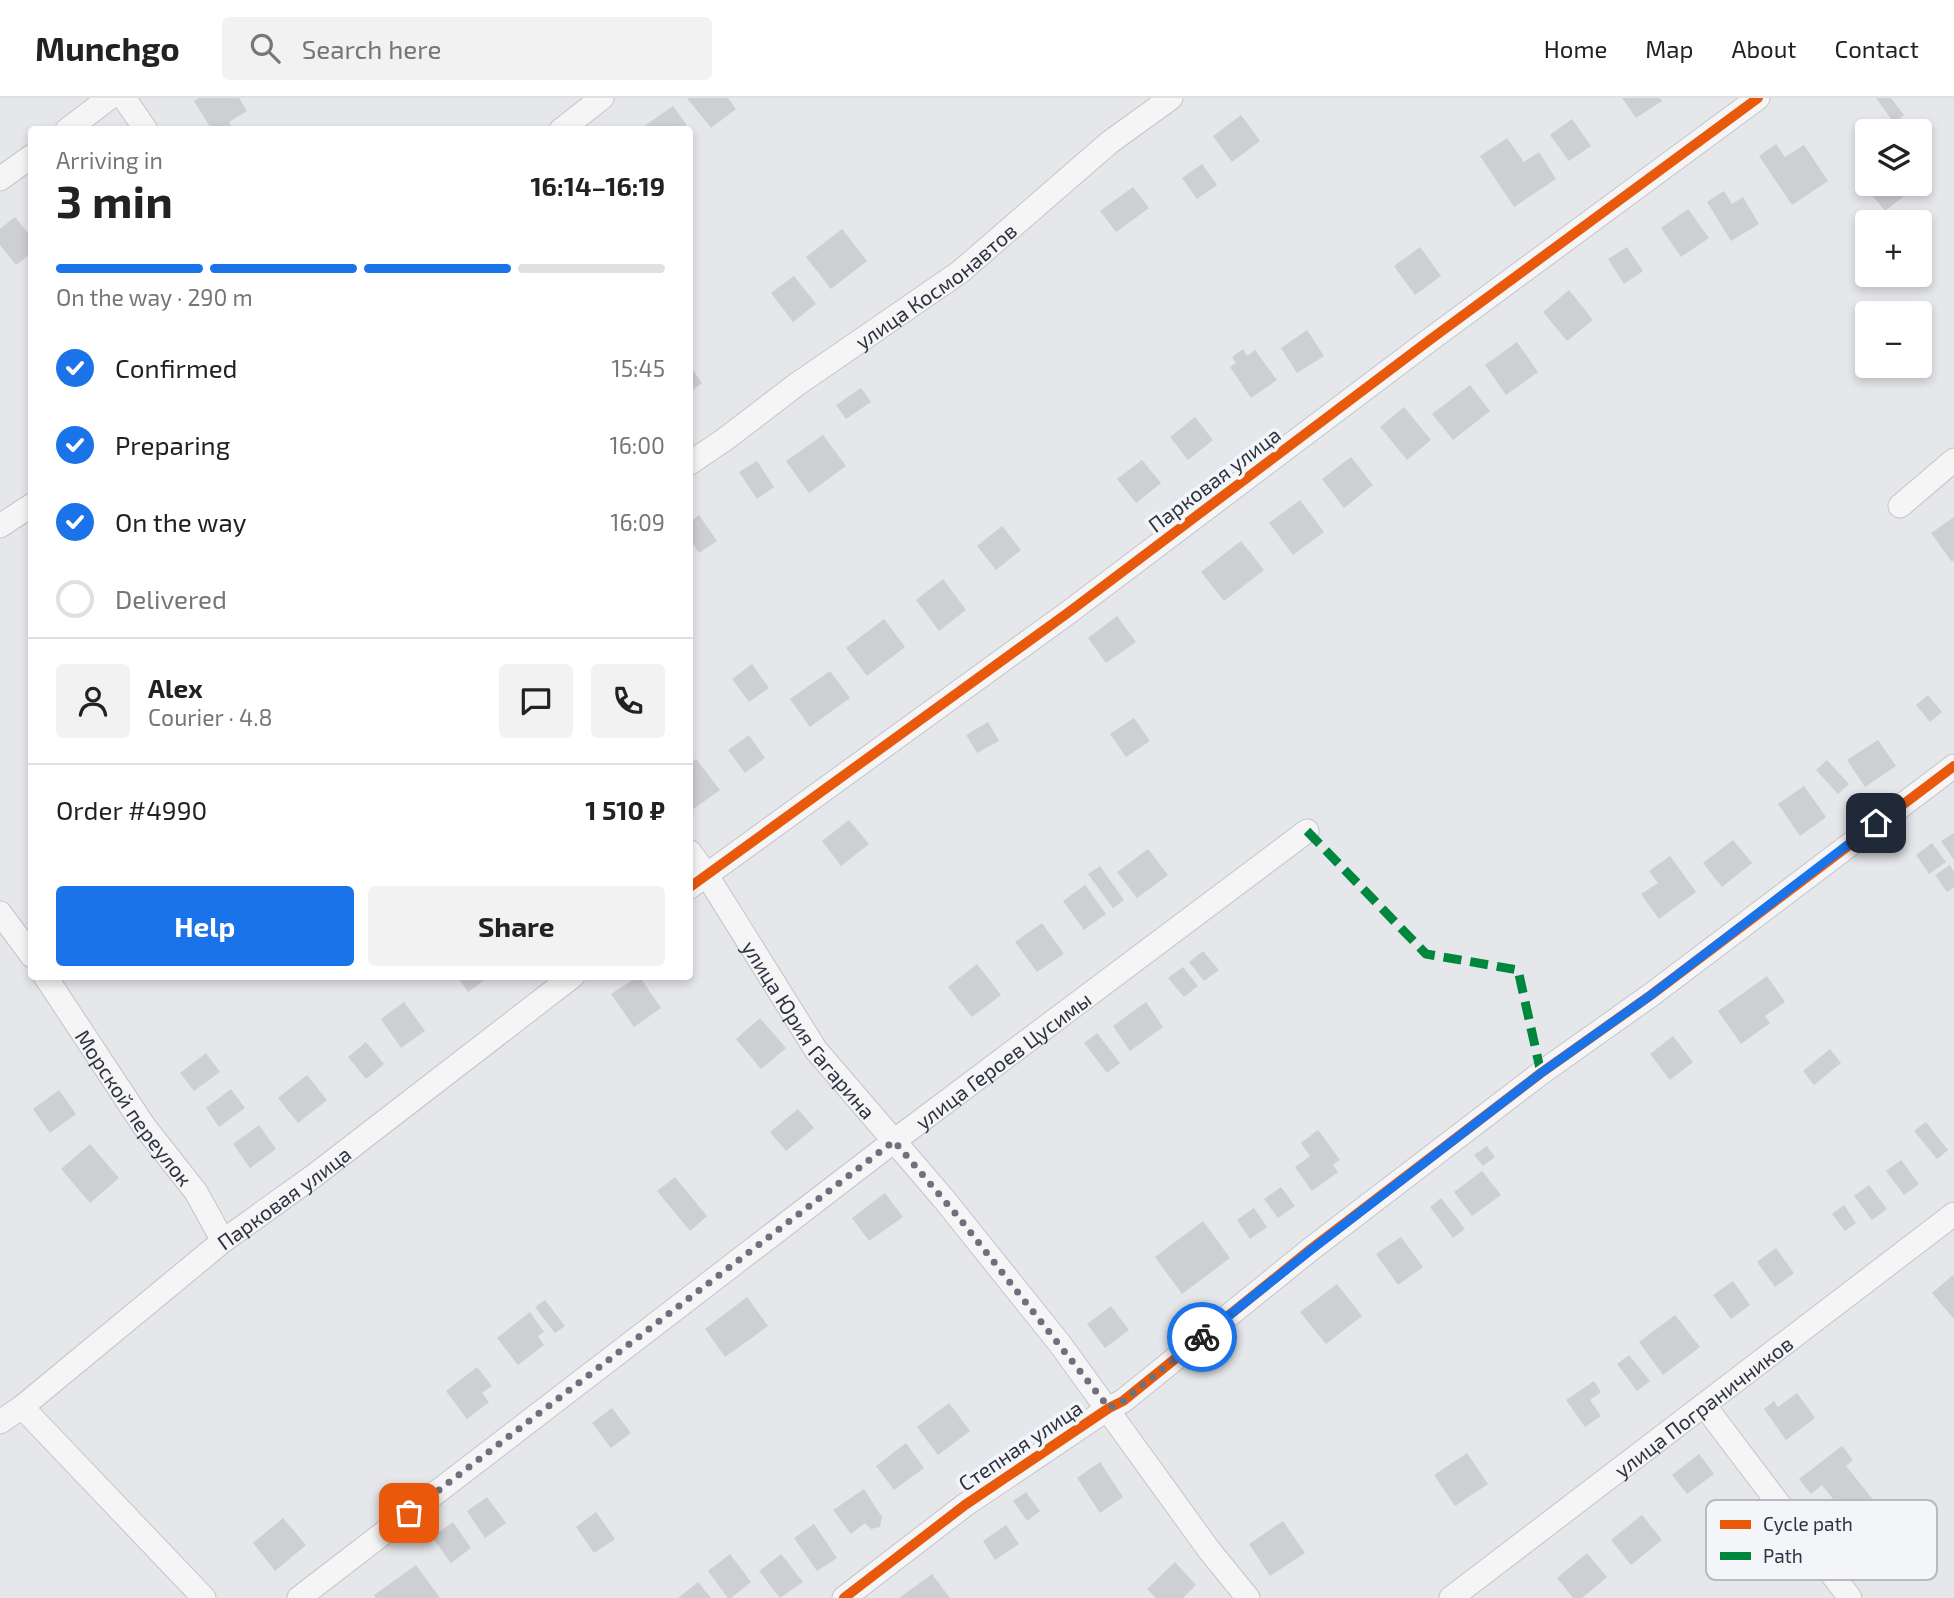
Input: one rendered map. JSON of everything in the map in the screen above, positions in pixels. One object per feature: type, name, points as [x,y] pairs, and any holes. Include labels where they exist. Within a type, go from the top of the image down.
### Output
[{"type":"street","points":[[72,126],[109,98]]},
{"type":"street","points":[[124,98],[143,126]]},
{"type":"street","points":[[566,126],[602,98]]},
{"type":"street","name":"улица Космонавтов","points":[[693,461],[796,385],[960,272],[1110,142],[1171,98]]},
{"type":"street","name":"Парковая улица","points":[[698,880],[1069,612],[1431,339],[1758,98]]},
{"type":"street","points":[[0,179],[28,159]]},
{"type":"street","points":[[1900,506],[1954,460]]},
{"type":"street","points":[[0,526],[28,508]]},
{"type":"street","name":"Степная улица","points":[[844,1598],[965,1505],[1123,1401],[1311,1250],[1541,1073],[1651,995],[1954,766]]},
{"type":"street","name":"улица Героев Цусимы","points":[[299,1598],[894,1141],[1307,831]]},
{"type":"street","name":"улица Юрия Гагарина","points":[[693,862],[698,880],[816,1050],[951,1208],[1109,1408],[1209,1550],[1248,1598]]},
{"type":"street","points":[[0,913],[28,948]]},
{"type":"street","name":"Морской переулок","points":[[48,980],[144,1126],[196,1192],[223,1241]]},
{"type":"street","name":"Парковая улица","points":[[0,1422],[22,1407],[223,1241],[315,1175],[568,980]]},
{"type":"street","name":"улица Пограничников","points":[[1451,1598],[1954,1214]]},
{"type":"street","points":[[1704,1405],[1776,1500]]},
{"type":"street","points":[[22,1407],[204,1598]]},
{"type":"street","points":[[1836,1580],[1850,1598]]},
{"type":"building","points":[[199,98],[239,98],[247,111],[229,122],[232,126],[210,126],[194,101]]},
{"type":"building","points":[[687,98],[728,98],[736,109],[711,128]]},
{"type":"building","points":[[1622,98],[1660,98],[1662,101],[1636,118]]},
{"type":"building","points":[[1876,98],[1891,98],[1904,115],[1899,119],[1891,119]]},
{"type":"building","points":[[673,106],[687,126],[644,126]]},
{"type":"building","points":[[1241,115],[1260,141],[1232,162],[1213,136]]},
{"type":"building","points":[[1572,119],[1591,146],[1569,161],[1550,135]]},
{"type":"building","points":[[1507,138],[1524,162],[1539,152],[1556,179],[1514,207],[1480,156]]},
{"type":"building","points":[[1776,144],[1785,157],[1804,145],[1828,181],[1792,205],[1759,156]]},
{"type":"building","points":[[1202,164],[1217,185],[1197,199],[1182,178]]},
{"type":"building","points":[[1133,187],[1149,208],[1116,232],[1100,211]]},
{"type":"building","points":[[1724,191],[1732,204],[1743,197],[1759,224],[1731,241],[1707,202]]},
{"type":"building","points":[[1873,196],[1904,196],[1886,210]]},
{"type":"building","points":[[1688,209],[1709,238],[1681,257],[1661,228]]},
{"type":"building","points":[[15,217],[28,233],[28,256],[16,265],[0,245],[0,229]]},
{"type":"building","points":[[842,229],[867,261],[831,289],[806,257]]},
{"type":"building","points":[[1420,247],[1441,276],[1415,295],[1394,266]]},
{"type":"building","points":[[1627,247],[1643,271],[1624,284],[1608,259]]},
{"type":"building","points":[[794,276],[816,304],[793,322],[771,293]]},
{"type":"building","points":[[1569,290],[1593,320],[1567,341],[1543,312]]},
{"type":"building","points":[[1307,330],[1324,356],[1297,373],[1281,348]]},
{"type":"building","points":[[1517,342],[1538,372],[1506,395],[1485,365]]},
{"type":"building","points":[[1243,349],[1247,356],[1255,350],[1277,380],[1251,398],[1230,367],[1236,363],[1232,357]]},
{"type":"building","points":[[693,370],[702,383],[693,390]]},
{"type":"building","points":[[1470,385],[1490,411],[1453,440],[1432,414]]},
{"type":"building","points":[[861,388],[871,402],[846,419],[836,405]]},
{"type":"building","points":[[1404,407],[1431,440],[1407,460],[1380,427]]},
{"type":"building","points":[[1195,417],[1213,440],[1188,460],[1170,437]]},
{"type":"building","points":[[823,435],[846,466],[809,493],[786,461]]},
{"type":"building","points":[[1351,457],[1373,485],[1344,508],[1322,479]]},
{"type":"building","points":[[1142,460],[1161,483],[1136,503],[1117,479]]},
{"type":"building","points":[[757,461],[774,487],[757,499],[739,472]]},
{"type":"building","points":[[1300,500],[1324,532],[1293,555],[1269,523]]},
{"type":"building","points":[[699,515],[717,541],[699,553],[693,544],[693,520]]},
{"type":"building","points":[[1954,517],[1954,560],[1952,562],[1931,533]]},
{"type":"building","points":[[1002,526],[1021,550],[996,570],[977,546]]},
{"type":"building","points":[[1241,541],[1264,570],[1224,601],[1201,572]]},
{"type":"building","points":[[943,579],[966,610],[939,631],[916,600]]},
{"type":"building","points":[[1117,616],[1136,642],[1106,663],[1088,638]]},
{"type":"building","points":[[884,619],[905,647],[867,676],[846,648]]},
{"type":"building","points":[[752,664],[769,688],[749,702],[732,679]]},
{"type":"building","points":[[830,671],[850,698],[810,727],[790,699]]},
{"type":"building","points":[[1928,695],[1942,712],[1930,722],[1916,705]]},
{"type":"building","points":[[1134,718],[1150,741],[1126,757],[1110,734]]},
{"type":"building","points":[[988,722],[999,741],[977,753],[966,735]]},
{"type":"building","points":[[749,735],[765,758],[745,773],[728,750]]},
{"type":"building","points":[[1878,740],[1896,766],[1865,787],[1847,760]]},
{"type":"building","points":[[696,759],[720,790],[693,809],[693,762]]},
{"type":"building","points":[[1827,760],[1849,784],[1838,794],[1816,770]]},
{"type":"building","points":[[1804,786],[1826,817],[1800,836],[1778,804]]},
{"type":"building","points":[[849,820],[869,844],[841,866],[822,841]]},
{"type":"building","points":[[1954,833],[1954,860],[1941,841]]},
{"type":"building","points":[[1733,840],[1752,863],[1722,887],[1703,863]]},
{"type":"building","points":[[1932,843],[1946,862],[1929,874],[1916,855]]},
{"type":"building","points":[[1148,849],[1168,875],[1137,898],[1117,872]]},
{"type":"building","points":[[1670,856],[1696,892],[1659,919],[1641,894],[1658,883],[1649,871]]},
{"type":"building","points":[[1950,865],[1954,872],[1954,887],[1947,892],[1935,875]]},
{"type":"building","points":[[1100,866],[1124,900],[1113,908],[1088,874]]},
{"type":"building","points":[[1085,885],[1106,914],[1084,930],[1063,901]]},
{"type":"building","points":[[1042,923],[1064,954],[1037,972],[1015,942]]},
{"type":"building","points":[[1203,951],[1219,970],[1204,981],[1189,962]]},
{"type":"building","points":[[977,964],[1001,995],[972,1017],[948,987]]},
{"type":"building","points":[[1183,967],[1198,986],[1184,997],[1168,978]]},
{"type":"building","points":[[1767,976],[1785,1002],[1765,1016],[1770,1023],[1741,1044],[1718,1011]]},
{"type":"building","points":[[460,980],[484,980],[468,992]]},
{"type":"building","points":[[633,980],[642,980],[661,1008],[634,1027],[611,994]]},
{"type":"building","points":[[404,1002],[425,1031],[401,1048],[381,1019]]},
{"type":"building","points":[[1146,1002],[1163,1027],[1130,1051],[1113,1026]]},
{"type":"building","points":[[760,1018],[786,1048],[761,1069],[736,1039]]},
{"type":"building","points":[[1097,1033],[1120,1063],[1107,1073],[1084,1043]]},
{"type":"building","points":[[1673,1036],[1693,1062],[1670,1080],[1650,1054]]},
{"type":"building","points":[[366,1042],[384,1064],[366,1079],[348,1057]]},
{"type":"building","points":[[1830,1049],[1841,1063],[1814,1085],[1803,1071]]},
{"type":"building","points":[[206,1053],[220,1072],[194,1091],[180,1073]]},
{"type":"building","points":[[307,1075],[327,1100],[298,1123],[278,1098]]},
{"type":"building","points":[[231,1089],[245,1108],[219,1127],[206,1108]]},
{"type":"building","points":[[59,1090],[76,1114],[50,1133],[33,1109]]},
{"type":"building","points":[[798,1109],[814,1128],[786,1151],[770,1132]]},
{"type":"building","points":[[1926,1122],[1948,1150],[1937,1159],[1914,1131]]},
{"type":"building","points":[[259,1125],[276,1149],[250,1168],[233,1144]]},
{"type":"building","points":[[1318,1130],[1340,1160],[1333,1165],[1338,1172],[1312,1191],[1295,1167],[1310,1156],[1301,1143]]},
{"type":"building","points":[[90,1144],[119,1178],[90,1203],[61,1169]]},
{"type":"building","points":[[1487,1146],[1495,1157],[1483,1166],[1474,1155]]},
{"type":"building","points":[[1901,1160],[1919,1184],[1904,1195],[1886,1171]]},
{"type":"building","points":[[1482,1171],[1501,1195],[1472,1216],[1454,1192]]},
{"type":"building","points":[[675,1177],[707,1216],[690,1231],[657,1191]]},
{"type":"building","points":[[1869,1185],[1887,1209],[1872,1220],[1854,1196]]},
{"type":"building","points":[[1281,1187],[1295,1206],[1278,1218],[1264,1199]]},
{"type":"building","points":[[885,1193],[903,1217],[869,1241],[852,1218]]},
{"type":"building","points":[[1441,1198],[1465,1229],[1453,1238],[1430,1207]]},
{"type":"building","points":[[1844,1205],[1856,1223],[1845,1231],[1832,1214]]},
{"type":"building","points":[[1254,1208],[1267,1227],[1250,1239],[1237,1220]]},
{"type":"building","points":[[1203,1221],[1230,1258],[1182,1294],[1155,1257]]},
{"type":"building","points":[[1401,1237],[1423,1267],[1398,1285],[1376,1254]]},
{"type":"building","points":[[1776,1248],[1794,1273],[1775,1287],[1757,1262]]},
{"type":"building","points":[[1953,1275],[1954,1277],[1954,1319],[1932,1293]]},
{"type":"building","points":[[1733,1281],[1750,1305],[1731,1319],[1713,1295]]},
{"type":"building","points":[[1337,1284],[1362,1316],[1326,1344],[1300,1312]]},
{"type":"building","points":[[747,1297],[768,1326],[725,1357],[705,1329]]},
{"type":"building","points":[[545,1300],[565,1326],[555,1333],[535,1307]]},
{"type":"building","points":[[1111,1306],[1129,1330],[1105,1348],[1087,1324]]},
{"type":"building","points":[[530,1312],[544,1332],[538,1336],[544,1345],[518,1365],[497,1338]]},
{"type":"building","points":[[1675,1315],[1700,1347],[1663,1375],[1639,1342]]},
{"type":"building","points":[[1629,1355],[1650,1381],[1637,1391],[1617,1364]]},
{"type":"building","points":[[477,1367],[492,1386],[482,1393],[489,1402],[467,1419],[446,1391]]},
{"type":"building","points":[[1594,1381],[1601,1392],[1590,1400],[1601,1416],[1585,1427],[1566,1400]]},
{"type":"building","points":[[1797,1393],[1815,1418],[1786,1440],[1764,1409],[1774,1401],[1778,1407]]},
{"type":"building","points":[[949,1403],[970,1431],[938,1455],[917,1427]]},
{"type":"building","points":[[612,1408],[631,1433],[611,1448],[592,1423]]},
{"type":"building","points":[[906,1443],[924,1468],[894,1490],[876,1466]]},
{"type":"building","points":[[1842,1446],[1853,1460],[1846,1466],[1873,1500],[1834,1500],[1822,1485],[1811,1494],[1799,1479]]},
{"type":"building","points":[[1467,1453],[1488,1484],[1455,1506],[1434,1475]]},
{"type":"building","points":[[1699,1454],[1714,1474],[1687,1494],[1672,1475]]},
{"type":"building","points":[[1100,1462],[1123,1497],[1100,1513],[1077,1478]]},
{"type":"building","points":[[864,1489],[882,1517],[880,1527],[871,1529],[865,1523],[851,1534],[833,1510]]},
{"type":"building","points":[[1026,1492],[1040,1511],[1027,1521],[1013,1501]]},
{"type":"building","points":[[487,1497],[506,1523],[485,1538],[467,1511]]},
{"type":"building","points":[[596,1512],[615,1539],[594,1553],[576,1527]]},
{"type":"building","points":[[1642,1515],[1662,1540],[1631,1565],[1611,1540]]},
{"type":"building","points":[[283,1518],[306,1545],[275,1571],[253,1543]]},
{"type":"building","points":[[1283,1521],[1305,1553],[1270,1576],[1249,1544]]},
{"type":"building","points":[[453,1522],[471,1548],[451,1563],[432,1537]]},
{"type":"building","points":[[814,1524],[837,1558],[817,1571],[794,1538]]},
{"type":"building","points":[[1006,1525],[1019,1544],[995,1560],[983,1541]]},
{"type":"building","points":[[1587,1553],[1607,1577],[1582,1598],[1573,1598],[1557,1578]]},
{"type":"building","points":[[730,1554],[751,1582],[728,1598],[708,1571]]},
{"type":"building","points":[[781,1554],[803,1582],[780,1598],[759,1571]]},
{"type":"building","points":[[1175,1562],[1196,1585],[1183,1598],[1156,1598],[1147,1589]]},
{"type":"building","points":[[416,1565],[440,1598],[376,1598],[374,1595]]},
{"type":"building","points":[[932,1574],[950,1598],[899,1598]]},
{"type":"building","points":[[698,1582],[711,1598],[678,1598]]},
{"type":"marked path","points":[[1307,831],[1426,954],[1518,970],[1541,1073]]},
{"type":"cycle path","points":[[693,885],[1069,612],[1431,339],[1758,98]]},
{"type":"cycle path","points":[[844,1598],[965,1505],[1123,1401],[1311,1249],[1541,1073],[1651,995],[1954,766]]},
{"type":"way so far","points":[[409,1513],[894,1141],[960,1219],[1109,1408],[1123,1401],[1202,1337]]},
{"type":"route","points":[[1202,1337],[1541,1073],[1651,995],[1876,823]]}]
